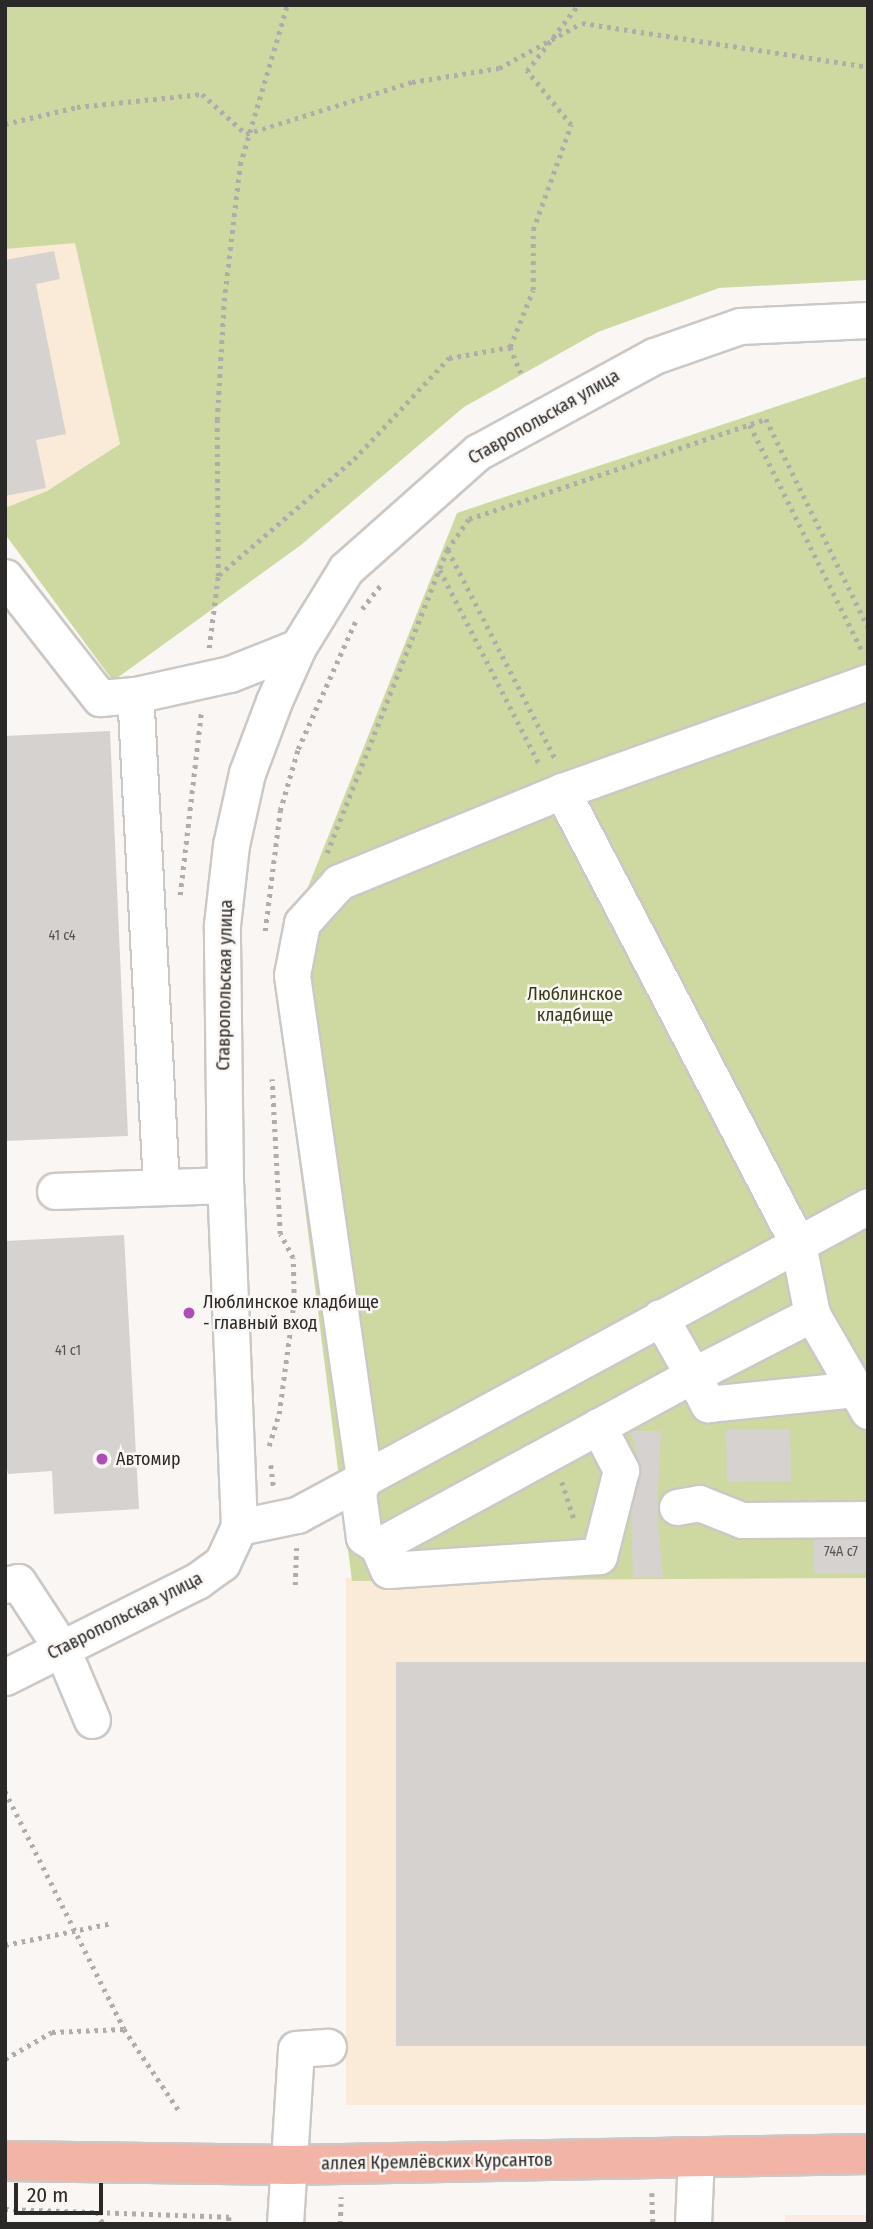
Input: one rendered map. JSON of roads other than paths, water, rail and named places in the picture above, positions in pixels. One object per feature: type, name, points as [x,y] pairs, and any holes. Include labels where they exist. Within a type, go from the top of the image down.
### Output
[{"type":"main road","name":"аллея Кремлёвских Курсантов","points":[[5,2161],[290,2165],[868,2154]]},
{"type":"street","name":"Ставропольская улица","points":[[5,1677],[197,1581],[222,1563],[239,1527],[225,1185],[222,925],[244,785],[274,701],[298,647],[346,569],[410,508],[478,452],[560,404],[654,356],[740,326],[868,320]]},
{"type":"street","points":[[5,577],[100,698],[135,695],[217,677],[298,647]]},
{"type":"street","points":[[217,677],[274,701]]},
{"type":"street","points":[[598,1426],[621,1470],[599,1556],[388,1570],[378,1546],[364,1536],[358,1493],[364,1478],[292,975],[302,923],[339,881],[562,791],[868,682]]},
{"type":"street","points":[[135,695],[161,1186]]},
{"type":"street","points":[[562,791],[798,1244],[812,1314],[861,1400],[708,1404],[660,1317]]},
{"type":"street","points":[[55,1191],[225,1185]]},
{"type":"street","points":[[239,1527],[278,1523],[868,1206]]},
{"type":"street","points":[[378,1546],[693,1375],[812,1314]]},
{"type":"street","points":[[677,1507],[699,1503],[742,1520],[868,1519]]},
{"type":"street","points":[[5,1585],[19,1582],[62,1649],[92,1720]]},
{"type":"street","points":[[285,2224],[296,2049],[328,2047]]},
{"type":"street","points":[[693,2224],[696,2156]]},
{"type":"place","name":"Люблинское кладбище - главный вход","points":[[189,1313]]},
{"type":"place","name":"Автомир","points":[[102,1459]]},
{"type":"park label","name":"Люблинское кладбище","points":[[575,1005]]}]
